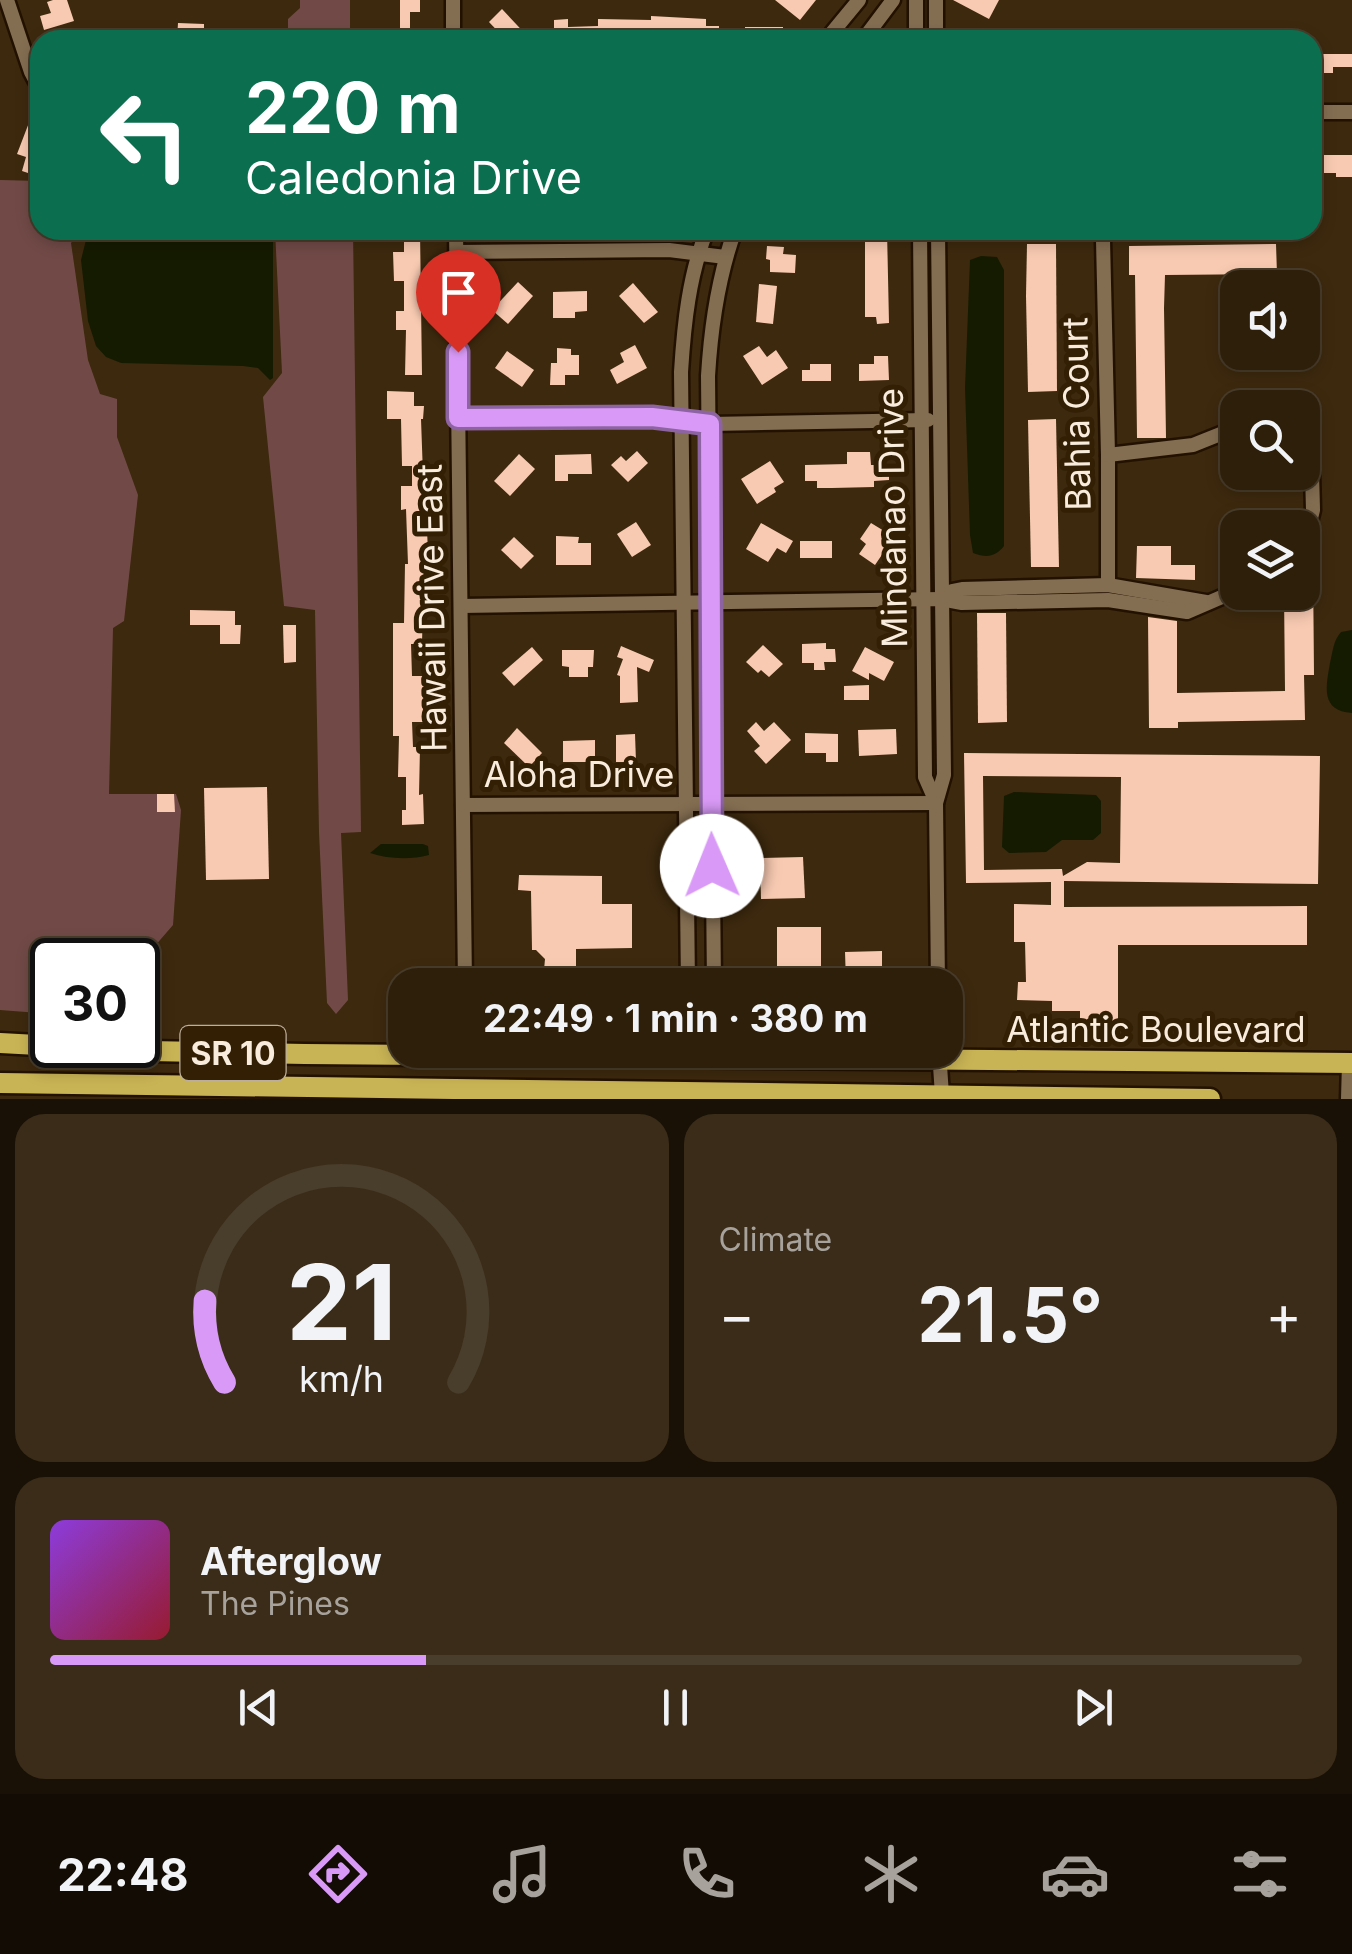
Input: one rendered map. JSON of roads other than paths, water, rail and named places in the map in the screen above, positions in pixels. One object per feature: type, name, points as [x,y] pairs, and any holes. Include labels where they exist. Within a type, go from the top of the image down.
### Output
[{"type":"highway","name":"Atlantic Boulevard","points":[[0,1043],[202,1052],[388,1053]]},
{"type":"highway","name":"Atlantic Boulevard","points":[[963,1055],[1350,1063]]},
{"type":"highway","name":"Atlantic Boulevard","points":[[0,1083],[690,1096],[1210,1099]]},
{"type":"street","points":[[7,0],[30,69]]},
{"type":"street","points":[[452,0],[453,30]]},
{"type":"street","points":[[834,30],[859,0]]},
{"type":"street","points":[[871,30],[894,0]]},
{"type":"street","points":[[916,0],[916,30]]},
{"type":"street","points":[[936,0],[936,30]]},
{"type":"street","points":[[1322,112],[1352,112]]},
{"type":"street","name":"Hawaii Drive East","points":[[456,240],[465,968]]},
{"type":"street","points":[[688,968],[681,420],[686,310],[703,240]]},
{"type":"street","points":[[714,968],[708,376],[716,301],[732,240]]},
{"type":"street","name":"Mindanao Drive","points":[[920,240],[925,777],[936,803]]},
{"type":"street","name":"Mindanao Drive","points":[[938,240],[944,775],[936,803],[938,968]]},
{"type":"street","name":"Bahia Court","points":[[1103,240],[1108,586]]},
{"type":"street","points":[[457,252],[670,250],[725,257]]},
{"type":"street","points":[[458,418],[652,417],[710,424],[939,420]]},
{"type":"street","points":[[1108,455],[1194,445],[1220,435]]},
{"type":"street","points":[[941,599],[962,589],[1108,586],[1207,602]]},
{"type":"street","points":[[461,606],[1108,600],[1186,612],[1220,597]]},
{"type":"street","name":"Aloha Drive","points":[[463,805],[936,803]]},
{"type":"street","points":[[688,947],[714,943]]},
{"type":"street","points":[[1348,1099],[1350,1063]]},
{"type":"street","points":[[466,1068],[466,1090]]},
{"type":"street","points":[[940,1068],[942,1095]]}]
